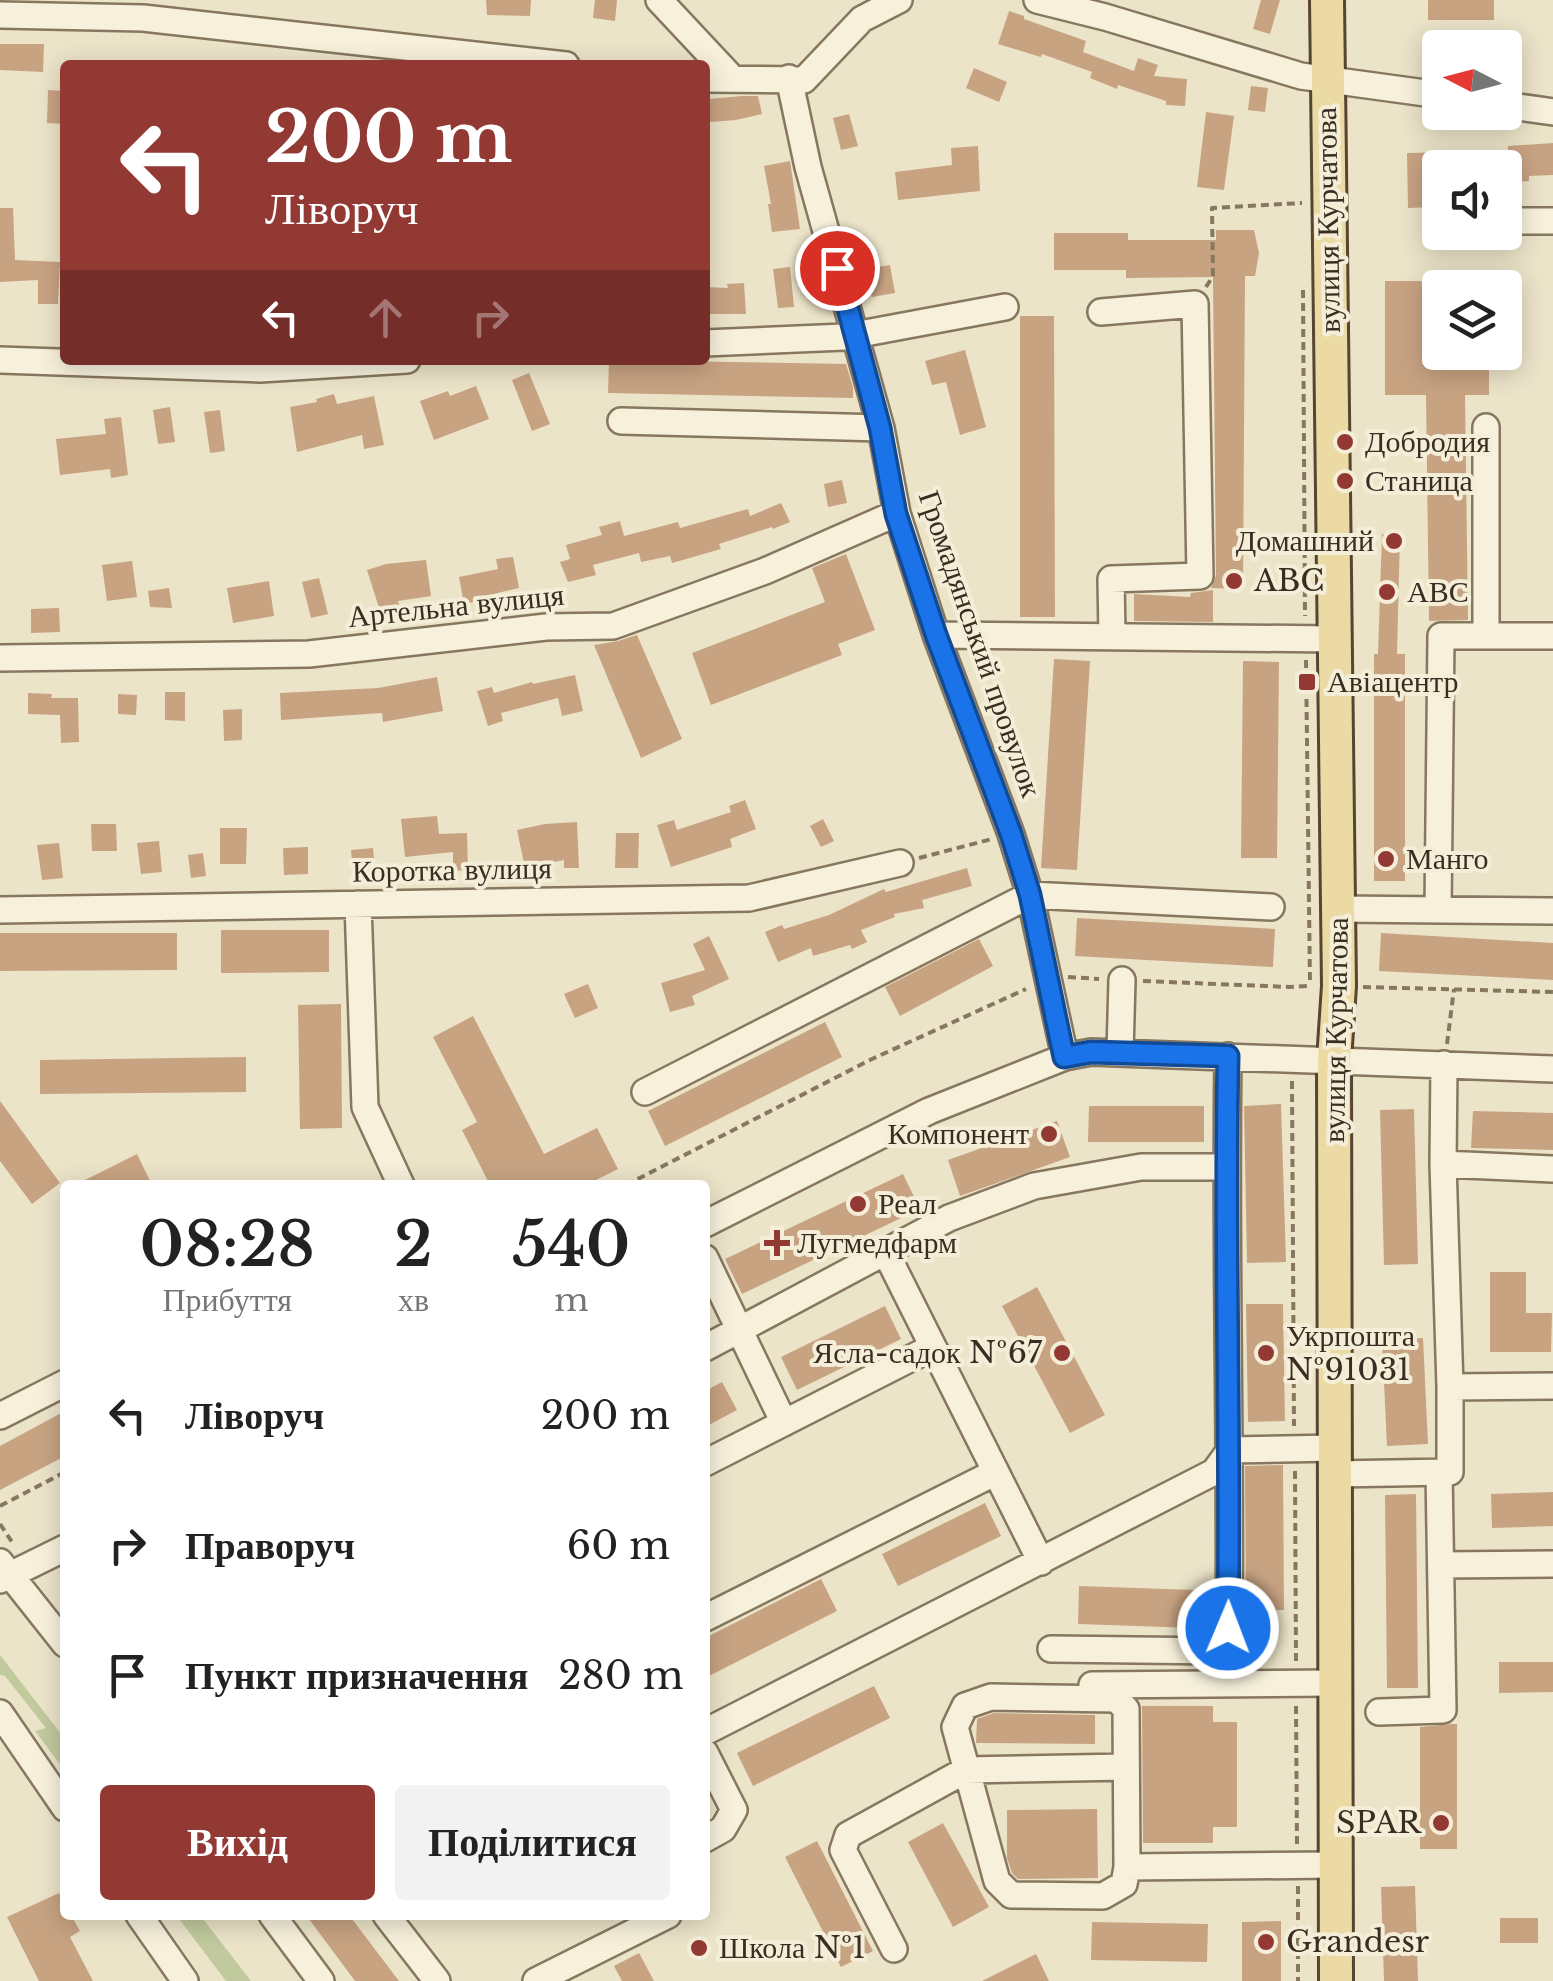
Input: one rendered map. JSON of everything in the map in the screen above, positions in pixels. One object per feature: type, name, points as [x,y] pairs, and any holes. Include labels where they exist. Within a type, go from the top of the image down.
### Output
[{"type":"main road","name":"вулиця Курчатова","points":[[1327,0],[1319,639],[1338,909],[1324,986],[1334,1060],[1336,1981]]},
{"type":"street","points":[[660,0],[733,79]]},
{"type":"street","points":[[1037,0],[1301,76],[1422,92]]},
{"type":"street","points":[[710,79],[804,80],[862,20],[885,3]]},
{"type":"street","points":[[0,15],[129,9],[527,60]]},
{"type":"street","name":"Громадянський провулок","points":[[789,78],[808,167],[880,428],[896,514],[1030,895],[1064,1057]]},
{"type":"street","points":[[1522,107],[1553,112]]},
{"type":"street","points":[[1522,221],[1553,221]]},
{"type":"street","points":[[1100,312],[1195,304],[1200,576],[1110,579],[1112,636]]},
{"type":"street","points":[[710,343],[856,335],[1005,307]]},
{"type":"street","points":[[0,360],[60,362]]},
{"type":"street","points":[[144,365],[260,369],[325,365]]},
{"type":"street","points":[[621,421],[880,428]]},
{"type":"street","points":[[1486,427],[1486,636]]},
{"type":"street","name":"Артельна вулиця","points":[[0,658],[309,654],[546,627],[613,626],[766,572],[896,514]]},
{"type":"street","points":[[936,635],[1319,639]]},
{"type":"street","points":[[1438,910],[1441,636],[1553,636]]},
{"type":"street","name":"Коротка вулиця","points":[[0,910],[749,898],[900,863]]},
{"type":"street","points":[[645,1092],[1030,895],[1271,906]]},
{"type":"street","points":[[358,904],[365,1107],[399,1180]]},
{"type":"street","points":[[1338,909],[1553,911]]},
{"type":"street","points":[[1120,1052],[1122,980]]},
{"type":"street","points":[[710,1221],[929,1110],[1064,1057],[1091,1052],[1553,1068]]},
{"type":"street","points":[[1051,1648],[1221,1650],[1228,1628],[1228,1056]]},
{"type":"street","points":[[1230,1450],[1294,1448],[1334,1461],[1450,1472],[1444,1064]]},
{"type":"street","points":[[1443,1164],[1553,1169]]},
{"type":"street","points":[[710,1345],[948,1218],[1034,1186],[1140,1167],[1226,1167]]},
{"type":"street","points":[[885,1252],[1041,1562]]},
{"type":"street","points":[[710,1268],[784,1423]]},
{"type":"street","points":[[710,1461],[933,1346]]},
{"type":"street","points":[[0,1416],[60,1386]]},
{"type":"street","points":[[1450,1387],[1553,1386]]},
{"type":"street","points":[[710,1729],[1214,1472],[1230,1450]]},
{"type":"street","points":[[710,1615],[996,1472]]},
{"type":"street","points":[[1379,1712],[1443,1710],[1440,1472]]},
{"type":"street","points":[[60,1550],[4,1572],[60,1638]]},
{"type":"street","points":[[1441,1564],[1553,1564]]},
{"type":"street","points":[[1067,1685],[1334,1683]]},
{"type":"street","points":[[991,1698],[1116,1699],[1126,1709],[1124,1884],[1103,1896],[1011,1895],[997,1881],[966,1770],[955,1727],[965,1706],[991,1698]]},
{"type":"street","points":[[0,1714],[60,1801]]},
{"type":"street","points":[[710,1763],[734,1810],[723,1829],[710,1836]]},
{"type":"street","points":[[894,1949],[843,1850],[848,1835],[966,1770],[1126,1767]]},
{"type":"street","points":[[1127,1867],[1334,1864]]},
{"type":"street","points":[[142,1920],[185,1981]]},
{"type":"street","points":[[276,1920],[321,1981]]},
{"type":"street","points":[[390,1920],[437,1981]]},
{"type":"street","points":[[536,1981],[658,1920]]},
{"type":"path","points":[[1195,304],[1212,276],[1212,208],[1302,203]]},
{"type":"path","points":[[1302,282],[1319,639],[1324,986]]},
{"type":"path","points":[[900,863],[1011,834]]},
{"type":"path","points":[[636,1180],[872,1059],[1053,977],[1553,992]]},
{"type":"path","points":[[1444,1064],[1454,989]]},
{"type":"path","points":[[1292,1058],[1298,1981]]},
{"type":"path","points":[[0,1506],[60,1475]]},
{"type":"green space","points":[[0,1655],[60,1733],[60,1764],[35,1731],[46,1728],[5,1676],[0,1675]]},
{"type":"green space","points":[[180,1920],[204,1920],[251,1981],[226,1981]]},
{"type":"building","points":[[486,0],[531,0],[530,16],[487,15]]},
{"type":"building","points":[[595,0],[617,0],[615,21],[593,18]]},
{"type":"building","points":[[1261,0],[1280,0],[1270,34],[1253,29]]},
{"type":"building","points":[[1428,0],[1494,0],[1494,20],[1428,20]]},
{"type":"building","points":[[1009,11],[1086,41],[1083,52],[1134,71],[1138,58],[1158,65],[1154,76],[1187,79],[1185,106],[1166,105],[1166,101],[1118,85],[1117,89],[1090,78],[1092,72],[998,44]]},
{"type":"building","points":[[0,44],[44,44],[43,72],[0,70]]},
{"type":"building","points":[[974,68],[1007,82],[999,102],[966,88]]},
{"type":"building","points":[[1251,86],[1268,88],[1265,112],[1248,110]]},
{"type":"building","points":[[48,90],[60,91],[60,124],[47,123]]},
{"type":"building","points":[[758,96],[762,114],[710,122],[710,99]]},
{"type":"building","points":[[1206,112],[1234,116],[1224,190],[1197,187]]},
{"type":"building","points":[[849,114],[858,146],[841,150],[833,118]]},
{"type":"building","points":[[1553,143],[1553,175],[1529,176],[1529,181],[1522,182],[1522,150],[1508,150],[1508,146]]},
{"type":"building","points":[[978,146],[980,191],[898,200],[895,172],[952,165],[951,148]]},
{"type":"building","points":[[1407,153],[1422,153],[1422,208],[1408,208]]},
{"type":"building","points":[[790,161],[800,229],[772,232],[764,166]]},
{"type":"building","points":[[0,208],[13,208],[15,260],[60,262],[58,304],[38,304],[38,280],[0,282]]},
{"type":"building","points":[[1216,230],[1254,230],[1259,253],[1255,276],[1245,276],[1243,589],[1211,588],[1216,576],[1213,277],[1126,278],[1126,270],[1054,270],[1054,233],[1128,233],[1128,240],[1216,240]]},
{"type":"building","points":[[890,265],[895,293],[872,297],[866,269]]},
{"type":"building","points":[[790,267],[794,307],[778,308],[773,269]]},
{"type":"building","points":[[1385,281],[1422,281],[1422,370],[1489,370],[1489,395],[1465,395],[1468,620],[1429,621],[1426,395],[1385,395]]},
{"type":"building","points":[[744,283],[746,314],[710,314],[710,287],[728,288],[727,284]]},
{"type":"building","points":[[1020,316],[1054,316],[1055,617],[1020,617]]},
{"type":"building","points":[[965,350],[986,427],[960,435],[946,382],[932,385],[925,361]]},
{"type":"building","points":[[710,362],[846,364],[853,387],[853,398],[608,393],[609,365],[710,365]]},
{"type":"building","points":[[529,373],[550,424],[532,431],[512,380]]},
{"type":"building","points":[[476,386],[489,419],[434,440],[420,401]]},
{"type":"building","points":[[334,394],[337,404],[374,396],[384,445],[364,449],[362,435],[297,452],[290,407]]},
{"type":"building","points":[[170,407],[175,442],[158,444],[153,410]]},
{"type":"building","points":[[220,410],[225,451],[210,453],[204,412]]},
{"type":"building","points":[[121,417],[128,475],[111,478],[110,469],[60,475],[56,439],[106,434],[104,419]]},
{"type":"building","points":[[842,480],[847,503],[828,507],[824,484]]},
{"type":"building","points":[[781,503],[790,522],[672,563],[670,556],[641,562],[639,553],[593,565],[596,575],[568,582],[560,562],[570,559],[566,545],[602,535],[599,527],[620,521],[624,536],[678,522],[680,528],[748,509],[750,516]]},
{"type":"building","points":[[1382,534],[1400,534],[1397,654],[1405,654],[1405,881],[1374,881],[1374,654],[1378,654]]},
{"type":"building","points":[[846,554],[875,630],[838,644],[842,655],[711,705],[692,653],[825,602],[812,568]]},
{"type":"building","points":[[513,557],[519,588],[464,604],[459,577],[498,569],[496,559]]},
{"type":"building","points":[[426,560],[431,596],[398,601],[400,607],[381,614],[367,570]]},
{"type":"building","points":[[132,561],[137,597],[107,601],[102,565]]},
{"type":"building","points":[[319,578],[328,614],[311,618],[302,582]]},
{"type":"building","points":[[269,581],[274,616],[233,623],[227,588]]},
{"type":"building","points":[[169,588],[172,608],[150,607],[148,591]]},
{"type":"building","points":[[1213,590],[1213,622],[1134,621],[1134,594],[1190,597],[1191,593]]},
{"type":"building","points":[[59,608],[60,632],[31,633],[31,609]]},
{"type":"building","points":[[637,635],[682,739],[641,758],[594,645]]},
{"type":"building","points":[[1054,659],[1090,661],[1077,870],[1041,868]]},
{"type":"building","points":[[1243,661],[1279,662],[1277,858],[1241,858]]},
{"type":"building","points":[[575,675],[583,711],[562,716],[558,698],[501,713],[503,721],[488,726],[477,691],[492,687],[494,693]]},
{"type":"building","points":[[437,677],[443,711],[383,722],[382,713],[281,720],[280,693],[378,688]]},
{"type":"building","points":[[165,692],[185,692],[185,721],[165,720]]},
{"type":"building","points":[[28,693],[78,698],[79,742],[61,743],[60,715],[28,714]]},
{"type":"building","points":[[118,694],[137,695],[136,715],[118,714]]},
{"type":"building","points":[[242,709],[242,740],[224,741],[223,710]]},
{"type":"building","points":[[745,800],[756,829],[730,839],[732,847],[671,867],[657,825],[674,820],[677,830],[731,812],[729,806]]},
{"type":"building","points":[[437,816],[439,834],[467,833],[468,870],[453,871],[453,852],[405,857],[401,819]]},
{"type":"building","points":[[823,819],[834,841],[821,847],[810,826]]},
{"type":"building","points":[[577,822],[579,868],[564,868],[564,860],[525,868],[517,830]]},
{"type":"building","points":[[91,824],[116,824],[117,851],[92,851]]},
{"type":"building","points":[[220,828],[247,828],[246,864],[220,864]]},
{"type":"building","points":[[616,833],[639,833],[638,868],[615,868]]},
{"type":"building","points":[[159,841],[162,872],[141,874],[137,843]]},
{"type":"building","points":[[59,843],[63,878],[42,880],[37,845]]},
{"type":"building","points":[[308,847],[308,874],[284,875],[283,848]]},
{"type":"building","points":[[373,848],[375,871],[353,873],[351,850]]},
{"type":"building","points":[[203,853],[206,876],[191,878],[188,855]]},
{"type":"building","points":[[967,868],[972,886],[922,900],[924,908],[894,914],[895,917],[861,930],[867,942],[852,949],[850,945],[813,956],[811,948],[778,962],[765,932],[829,915],[884,889],[886,892]]},
{"type":"building","points":[[1077,918],[1275,929],[1273,967],[1075,956]]},
{"type":"building","points":[[221,930],[329,930],[329,972],[221,973]]},
{"type":"building","points":[[0,933],[177,933],[177,970],[0,971]]},
{"type":"building","points":[[1381,933],[1553,943],[1553,980],[1379,971]]},
{"type":"building","points":[[709,936],[729,979],[692,996],[695,1005],[670,1012],[661,983],[705,970],[693,944]]},
{"type":"building","points":[[979,939],[993,966],[900,1016],[885,987]]},
{"type":"building","points":[[588,984],[598,1008],[575,1018],[564,994]]},
{"type":"building","points":[[341,1004],[342,1128],[300,1129],[298,1005]]},
{"type":"building","points":[[473,1016],[544,1154],[597,1128],[618,1169],[596,1180],[487,1180],[462,1130],[477,1122],[433,1037]]},
{"type":"building","points":[[825,1022],[842,1057],[665,1146],[648,1111]]},
{"type":"building","points":[[246,1057],[246,1092],[40,1094],[40,1060]]},
{"type":"building","points":[[0,1101],[60,1183],[32,1204],[0,1161]]},
{"type":"building","points":[[1281,1104],[1286,1262],[1247,1263],[1244,1106]]},
{"type":"building","points":[[1089,1106],[1204,1106],[1204,1142],[1088,1142]]},
{"type":"building","points":[[1414,1109],[1418,1264],[1384,1265],[1380,1110]]},
{"type":"building","points":[[1473,1111],[1553,1113],[1553,1150],[1471,1148]]},
{"type":"building","points":[[1057,1121],[1070,1157],[960,1196],[948,1160]]},
{"type":"building","points":[[137,1154],[150,1180],[85,1180]]},
{"type":"building","points":[[903,1174],[920,1209],[742,1294],[725,1259]]},
{"type":"building","points":[[1490,1272],[1526,1272],[1526,1313],[1552,1313],[1551,1352],[1490,1352]]},
{"type":"building","points":[[1037,1287],[1105,1415],[1070,1433],[1002,1306]]},
{"type":"building","points":[[1246,1304],[1283,1304],[1285,1421],[1248,1422]]},
{"type":"building","points":[[885,1306],[901,1339],[797,1390],[781,1357]]},
{"type":"building","points":[[1423,1338],[1428,1444],[1387,1446],[1382,1340]]},
{"type":"building","points":[[722,1382],[737,1410],[710,1424],[710,1388]]},
{"type":"building","points":[[60,1414],[60,1459],[0,1490],[0,1446]]},
{"type":"building","points":[[1283,1465],[1284,1610],[1246,1610],[1245,1466]]},
{"type":"building","points":[[1553,1492],[1553,1526],[1492,1528],[1491,1494]]},
{"type":"building","points":[[1416,1494],[1418,1688],[1387,1688],[1385,1495]]},
{"type":"building","points":[[985,1503],[1001,1536],[898,1586],[882,1554]]},
{"type":"building","points":[[821,1579],[837,1611],[710,1675],[710,1635]]},
{"type":"building","points":[[1079,1586],[1195,1590],[1194,1628],[1078,1624]]},
{"type":"building","points":[[1499,1662],[1553,1662],[1553,1692],[1499,1693]]},
{"type":"building","points":[[874,1686],[890,1718],[753,1786],[737,1753]]},
{"type":"building","points":[[1142,1706],[1213,1706],[1213,1722],[1237,1722],[1237,1827],[1213,1827],[1213,1843],[1143,1843]]},
{"type":"building","points":[[994,1713],[1095,1715],[1095,1744],[976,1743],[977,1719]]},
{"type":"building","points":[[1457,1724],[1457,1849],[1420,1849],[1420,1727]]},
{"type":"building","points":[[1097,1809],[1098,1878],[1018,1879],[1012,1873],[1007,1858],[1007,1810]]},
{"type":"building","points":[[943,1823],[989,1907],[953,1927],[908,1842]]},
{"type":"building","points":[[817,1841],[873,1951],[841,1967],[785,1857]]},
{"type":"building","points":[[1415,1886],[1418,1981],[1384,1981],[1381,1887]]},
{"type":"building","points":[[59,1893],[60,1920],[74,1920],[80,1931],[70,1937],[93,1981],[39,1981],[7,1917]]},
{"type":"building","points":[[1500,1918],[1538,1918],[1538,1943],[1500,1943]]},
{"type":"building","points":[[310,1920],[353,1920],[399,1981],[355,1981]]},
{"type":"building","points":[[1281,1921],[1281,1981],[1242,1981],[1242,1922]]},
{"type":"building","points":[[1092,1922],[1208,1924],[1207,1962],[1091,1960]]},
{"type":"building","points":[[639,1953],[654,1981],[622,1981],[614,1966]]},
{"type":"building","points":[[1036,1954],[1049,1981],[982,1981]]},
{"type":"place","name":"Добродия","points":[[1345,442]]},
{"type":"place","name":"Станица","points":[[1345,481]]},
{"type":"place","name":"Домашний","points":[[1394,541]]},
{"type":"place","name":"ABC","points":[[1234,581]]},
{"type":"place","name":"АВС","points":[[1387,592]]},
{"type":"place","name":"Авіацентр","points":[[1307,682]]},
{"type":"place","name":"Манго","points":[[1386,859]]},
{"type":"place","name":"Компонент","points":[[1049,1134]]},
{"type":"place","name":"Реал","points":[[858,1204]]},
{"type":"place","name":"Лугмедфарм","points":[[777,1243]]},
{"type":"place","name":"Ясла-садок №67","points":[[1062,1353]]},
{"type":"place","name":"Укрпошта №91031","points":[[1266,1353]]},
{"type":"place","name":"SPAR","points":[[1441,1823]]},
{"type":"place","name":"Grandesr","points":[[1266,1942]]},
{"type":"place","name":"Школа №1","points":[[699,1948]]},
{"type":"route","points":[[837,268],[880,428],[896,514],[1030,895],[1064,1057],[1091,1052],[1228,1056],[1228,1628]]}]
